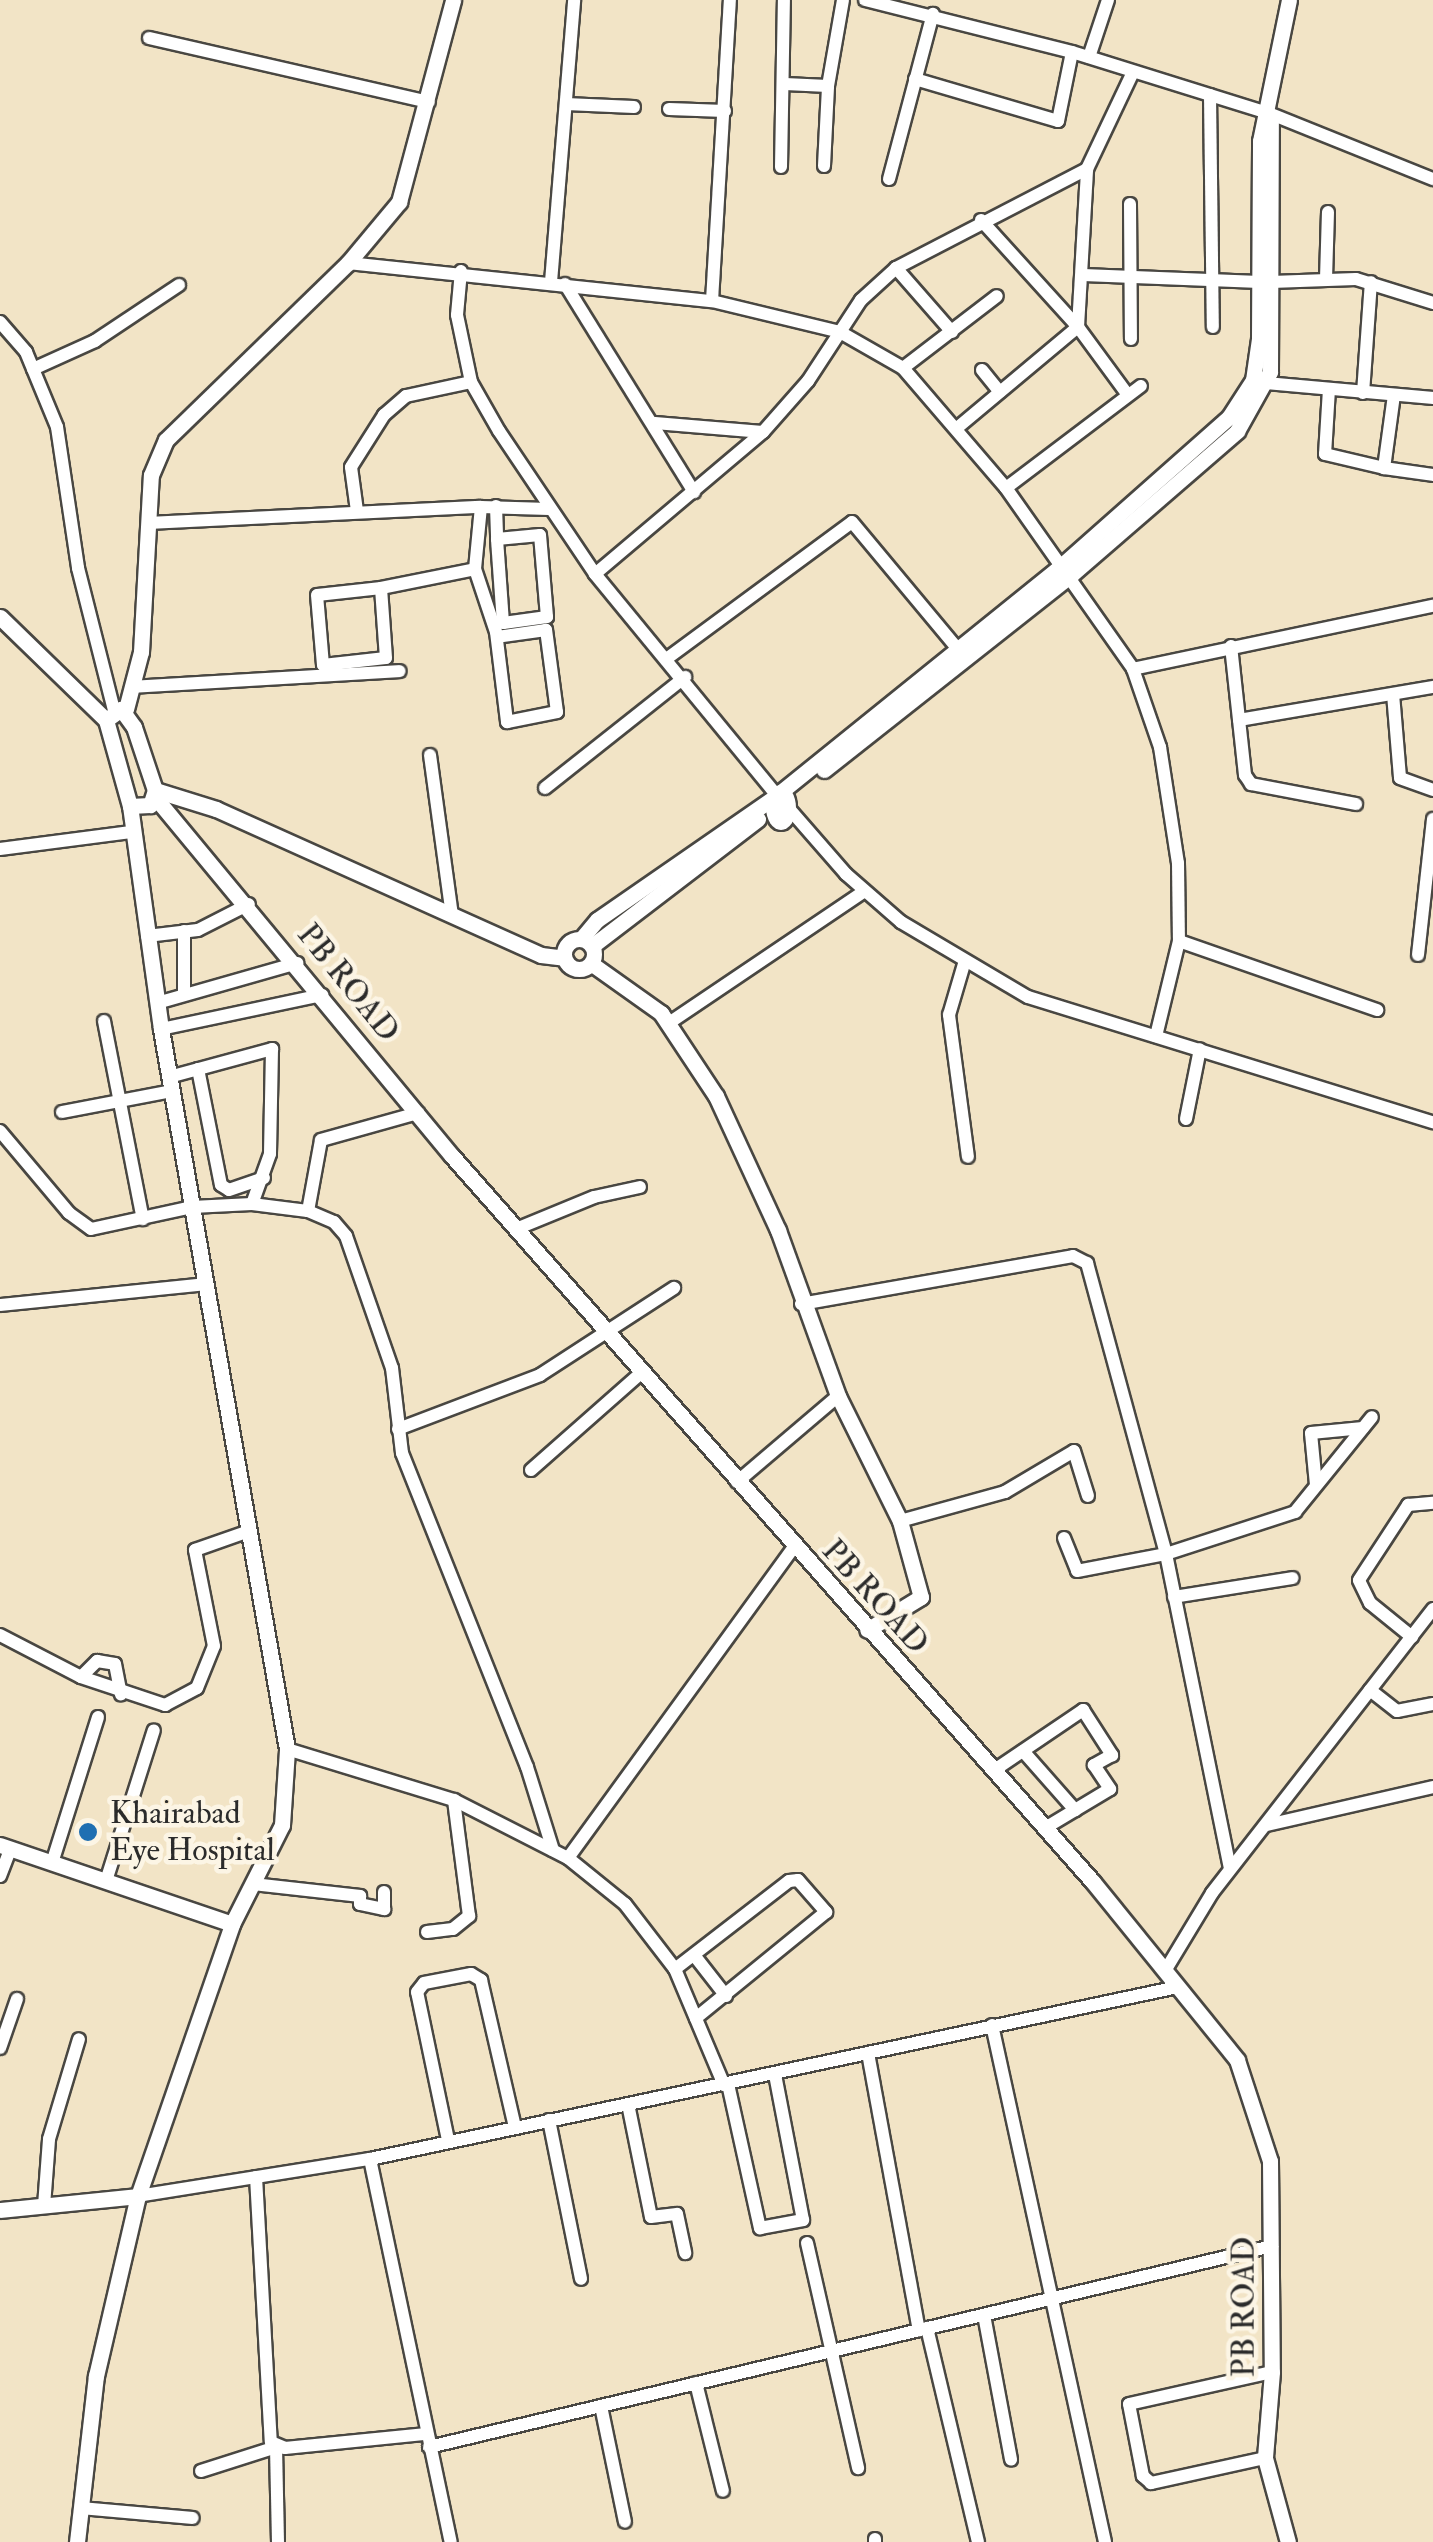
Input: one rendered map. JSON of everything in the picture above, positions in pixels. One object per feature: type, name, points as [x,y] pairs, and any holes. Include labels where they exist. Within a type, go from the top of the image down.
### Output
[{"type":"street","points":[[115,713],[132,687],[141,652],[151,475],[166,440],[348,262],[399,202],[429,102],[453,0]]},
{"type":"street","points":[[574,0],[558,283],[656,423],[694,492]]},
{"type":"street","points":[[712,301],[730,0]]},
{"type":"street","points":[[781,167],[784,0]]},
{"type":"street","points":[[824,166],[828,86],[843,0]]},
{"type":"street","points":[[865,0],[1090,57],[1271,114],[1433,178]]},
{"type":"street","points":[[1090,57],[1108,0]]},
{"type":"street","points":[[867,1630],[922,1596],[900,1521],[838,1396],[748,1157],[669,1023],[592,964],[587,943],[597,920],[780,798],[1067,570],[1229,428],[1266,383],[1260,142],[1271,114],[1289,0]]},
{"type":"street","points":[[889,179],[932,14]]},
{"type":"street","points":[[149,38],[429,102]]},
{"type":"street","points":[[916,79],[1058,121],[1072,52]]},
{"type":"street","points":[[957,428],[1078,327],[1086,170],[1133,72]]},
{"type":"street","points":[[785,84],[828,86]]},
{"type":"street","points":[[1210,95],[1213,327]]},
{"type":"street","points":[[566,104],[634,107]]},
{"type":"street","points":[[669,108],[725,111]]},
{"type":"street","points":[[596,574],[764,432],[840,332],[896,268],[981,220],[1086,170]]},
{"type":"street","points":[[1130,204],[1130,340]]},
{"type":"street","points":[[1326,280],[1328,212]]},
{"type":"street","points":[[981,220],[1078,327],[1128,395]]},
{"type":"street","points":[[348,262],[461,271],[712,301],[840,332],[903,368],[1006,488],[1133,669],[1160,746],[1178,862],[1179,941],[1156,1036]]},
{"type":"street","points":[[896,268],[952,332]]},
{"type":"street","points":[[461,271],[456,315],[471,382],[549,510],[596,574],[670,657],[780,798],[865,891],[964,964],[1028,997],[1433,1122]]},
{"type":"street","points":[[1083,274],[1371,282],[1433,303]]},
{"type":"street","points":[[1229,428],[1253,380],[1266,282]]},
{"type":"street","points":[[1363,392],[1371,282]]},
{"type":"street","points":[[33,369],[95,341],[178,285]]},
{"type":"street","points":[[903,368],[996,296]]},
{"type":"street","points":[[0,322],[33,369],[57,427],[88,619],[115,713],[160,1030],[287,1749],[282,1825],[232,1924],[138,2196],[96,2376],[77,2542]]},
{"type":"street","points":[[982,370],[1000,392]]},
{"type":"street","points":[[357,511],[351,467],[384,415],[406,396],[471,382]]},
{"type":"street","points":[[1266,383],[1394,395],[1432,393]]},
{"type":"street","points":[[1006,488],[1141,386]]},
{"type":"street","points":[[1329,389],[1325,454],[1433,475]]},
{"type":"street","points":[[1384,468],[1394,395]]},
{"type":"street","points":[[656,423],[764,432]]},
{"type":"street","points":[[148,523],[489,506],[549,510]]},
{"type":"street","points":[[489,506],[497,539],[503,623],[547,616],[540,535],[497,539]]},
{"type":"street","points":[[489,506],[475,569],[497,637],[507,722],[557,712],[546,630],[497,637]]},
{"type":"street","points":[[670,657],[852,522],[956,647]]},
{"type":"street","points":[[381,588],[386,658],[323,665],[317,595],[381,588],[475,569]]},
{"type":"street","points":[[780,798],[956,647],[1067,570]]},
{"type":"street","points":[[1133,669],[1433,606]]},
{"type":"street","points":[[0,617],[115,713],[154,793],[150,805],[130,806]]},
{"type":"street","points":[[1230,646],[1251,784],[1356,804]]},
{"type":"street","points":[[132,687],[400,671]]},
{"type":"street","points":[[546,788],[685,677]]},
{"type":"street","points":[[1239,720],[1433,687]]},
{"type":"street","points":[[1393,694],[1400,778],[1433,790]]},
{"type":"street","points":[[430,755],[452,915]]},
{"type":"street","points":[[154,793],[216,809],[541,955],[564,958],[574,969],[592,964]]},
{"type":"street","name":"PB ROAD","points":[[154,793],[516,1229],[1045,1828],[1237,2060],[1270,2161],[1272,2372],[1265,2458],[1288,2542]]},
{"type":"street","points":[[1418,955],[1433,818]]},
{"type":"street","points":[[0,849],[132,832]]},
{"type":"street","points":[[669,1023],[865,891]]},
{"type":"street","points":[[147,936],[184,932],[249,904]]},
{"type":"street","points":[[184,932],[184,992]]},
{"type":"street","points":[[1179,941],[1376,1010]]},
{"type":"street","points":[[564,958],[568,944],[587,943]]},
{"type":"street","points":[[156,1003],[296,963]]},
{"type":"street","points":[[964,964],[949,1016],[968,1157]]},
{"type":"street","points":[[160,1030],[322,995]]},
{"type":"street","points":[[104,1020],[144,1219]]},
{"type":"street","points":[[1186,1118],[1200,1048]]},
{"type":"street","points":[[62,1112],[120,1101],[198,1070],[272,1049],[264,1178],[252,1204]]},
{"type":"street","points":[[198,1070],[220,1186],[229,1190],[264,1178]]},
{"type":"street","points":[[308,1211],[320,1140],[418,1113]]},
{"type":"street","points":[[0,1131],[84,1227],[144,1219],[192,1207],[252,1204],[308,1211],[346,1236],[392,1368],[398,1429],[553,1850]]},
{"type":"street","points":[[516,1229],[594,1197],[640,1187]]},
{"type":"street","points":[[801,1304],[1072,1256],[1087,1263],[1166,1554],[1230,1869]]},
{"type":"street","points":[[0,1305],[206,1284]]},
{"type":"street","points":[[398,1429],[540,1375],[674,1288]]},
{"type":"street","points":[[531,1470],[641,1372]]},
{"type":"street","points":[[737,1482],[838,1396]]},
{"type":"street","points":[[1064,1538],[1078,1571],[1166,1554],[1287,1515],[1316,1485],[1367,1423],[1311,1433],[1316,1485]]},
{"type":"street","points":[[900,1521],[1005,1492],[1074,1451],[1088,1496]]},
{"type":"street","points":[[1412,1637],[1370,1602],[1359,1580],[1408,1505],[1433,1504]]},
{"type":"street","points":[[0,1635],[121,1694],[165,1705],[197,1688],[214,1646],[195,1550],[249,1531]]},
{"type":"street","points":[[568,1858],[794,1547]]},
{"type":"street","points":[[1174,1597],[1292,1578]]},
{"type":"street","points":[[1165,1971],[1230,1869],[1433,1609]]},
{"type":"street","points":[[81,1677],[96,1661],[115,1664],[122,1670],[121,1694]]},
{"type":"street","points":[[1370,1690],[1409,1713],[1433,1704]]},
{"type":"street","points":[[993,1771],[1084,1710],[1112,1754],[1094,1765],[1110,1788],[1045,1828]]},
{"type":"street","points":[[52,1862],[98,1717]]},
{"type":"street","points":[[106,1881],[154,1730]]},
{"type":"street","points":[[287,1749],[454,1800],[568,1858],[624,1904],[675,1969],[726,2085],[760,2228],[802,2220],[775,2074]]},
{"type":"street","points":[[1023,1751],[1075,1810]]},
{"type":"street","points":[[1266,1825],[1433,1788]]},
{"type":"street","points":[[427,1932],[453,1929],[469,1916],[454,1800]]},
{"type":"street","points":[[0,1876],[5,1847],[232,1924]]},
{"type":"street","points":[[675,1969],[789,1881],[798,1880],[826,1912],[696,2018]]},
{"type":"street","points":[[253,1884],[360,1896],[360,1904],[384,1909],[384,1892]]},
{"type":"street","points":[[694,1955],[726,1996]]},
{"type":"street","points":[[448,2140],[417,1992],[424,1983],[471,1974],[481,1980],[514,2127]]},
{"type":"street","points":[[0,2210],[138,2196],[370,2160],[448,2140],[726,2085],[1178,1986]]},
{"type":"street","points":[[0,2048],[17,1999]]},
{"type":"street","points":[[992,2025],[1105,2542]]},
{"type":"street","points":[[44,2206],[49,2139],[78,2039]]},
{"type":"street","points":[[868,2053],[923,2329],[978,2542]]},
{"type":"street","points":[[628,2104],[650,2217],[677,2214],[685,2253]]},
{"type":"street","points":[[549,2120],[580,2279]]},
{"type":"street","points":[[370,2160],[451,2542]]},
{"type":"street","points":[[256,2178],[266,2436],[276,2447],[278,2542]]},
{"type":"street","points":[[807,2244],[858,2468]]},
{"type":"street","points":[[200,2471],[276,2447],[427,2440],[601,2406],[1272,2246]]},
{"type":"street","points":[[984,2315],[1011,2460]]},
{"type":"street","points":[[1265,2458],[1151,2484],[1143,2476],[1128,2404],[1272,2372]]},
{"type":"street","points":[[696,2383],[723,2491]]},
{"type":"street","points":[[601,2406],[625,2522]]},
{"type":"street","points":[[81,2508],[193,2518]]},
{"type":"place","name":"Khairabad Eye Hospital","points":[[88,1832]]}]
